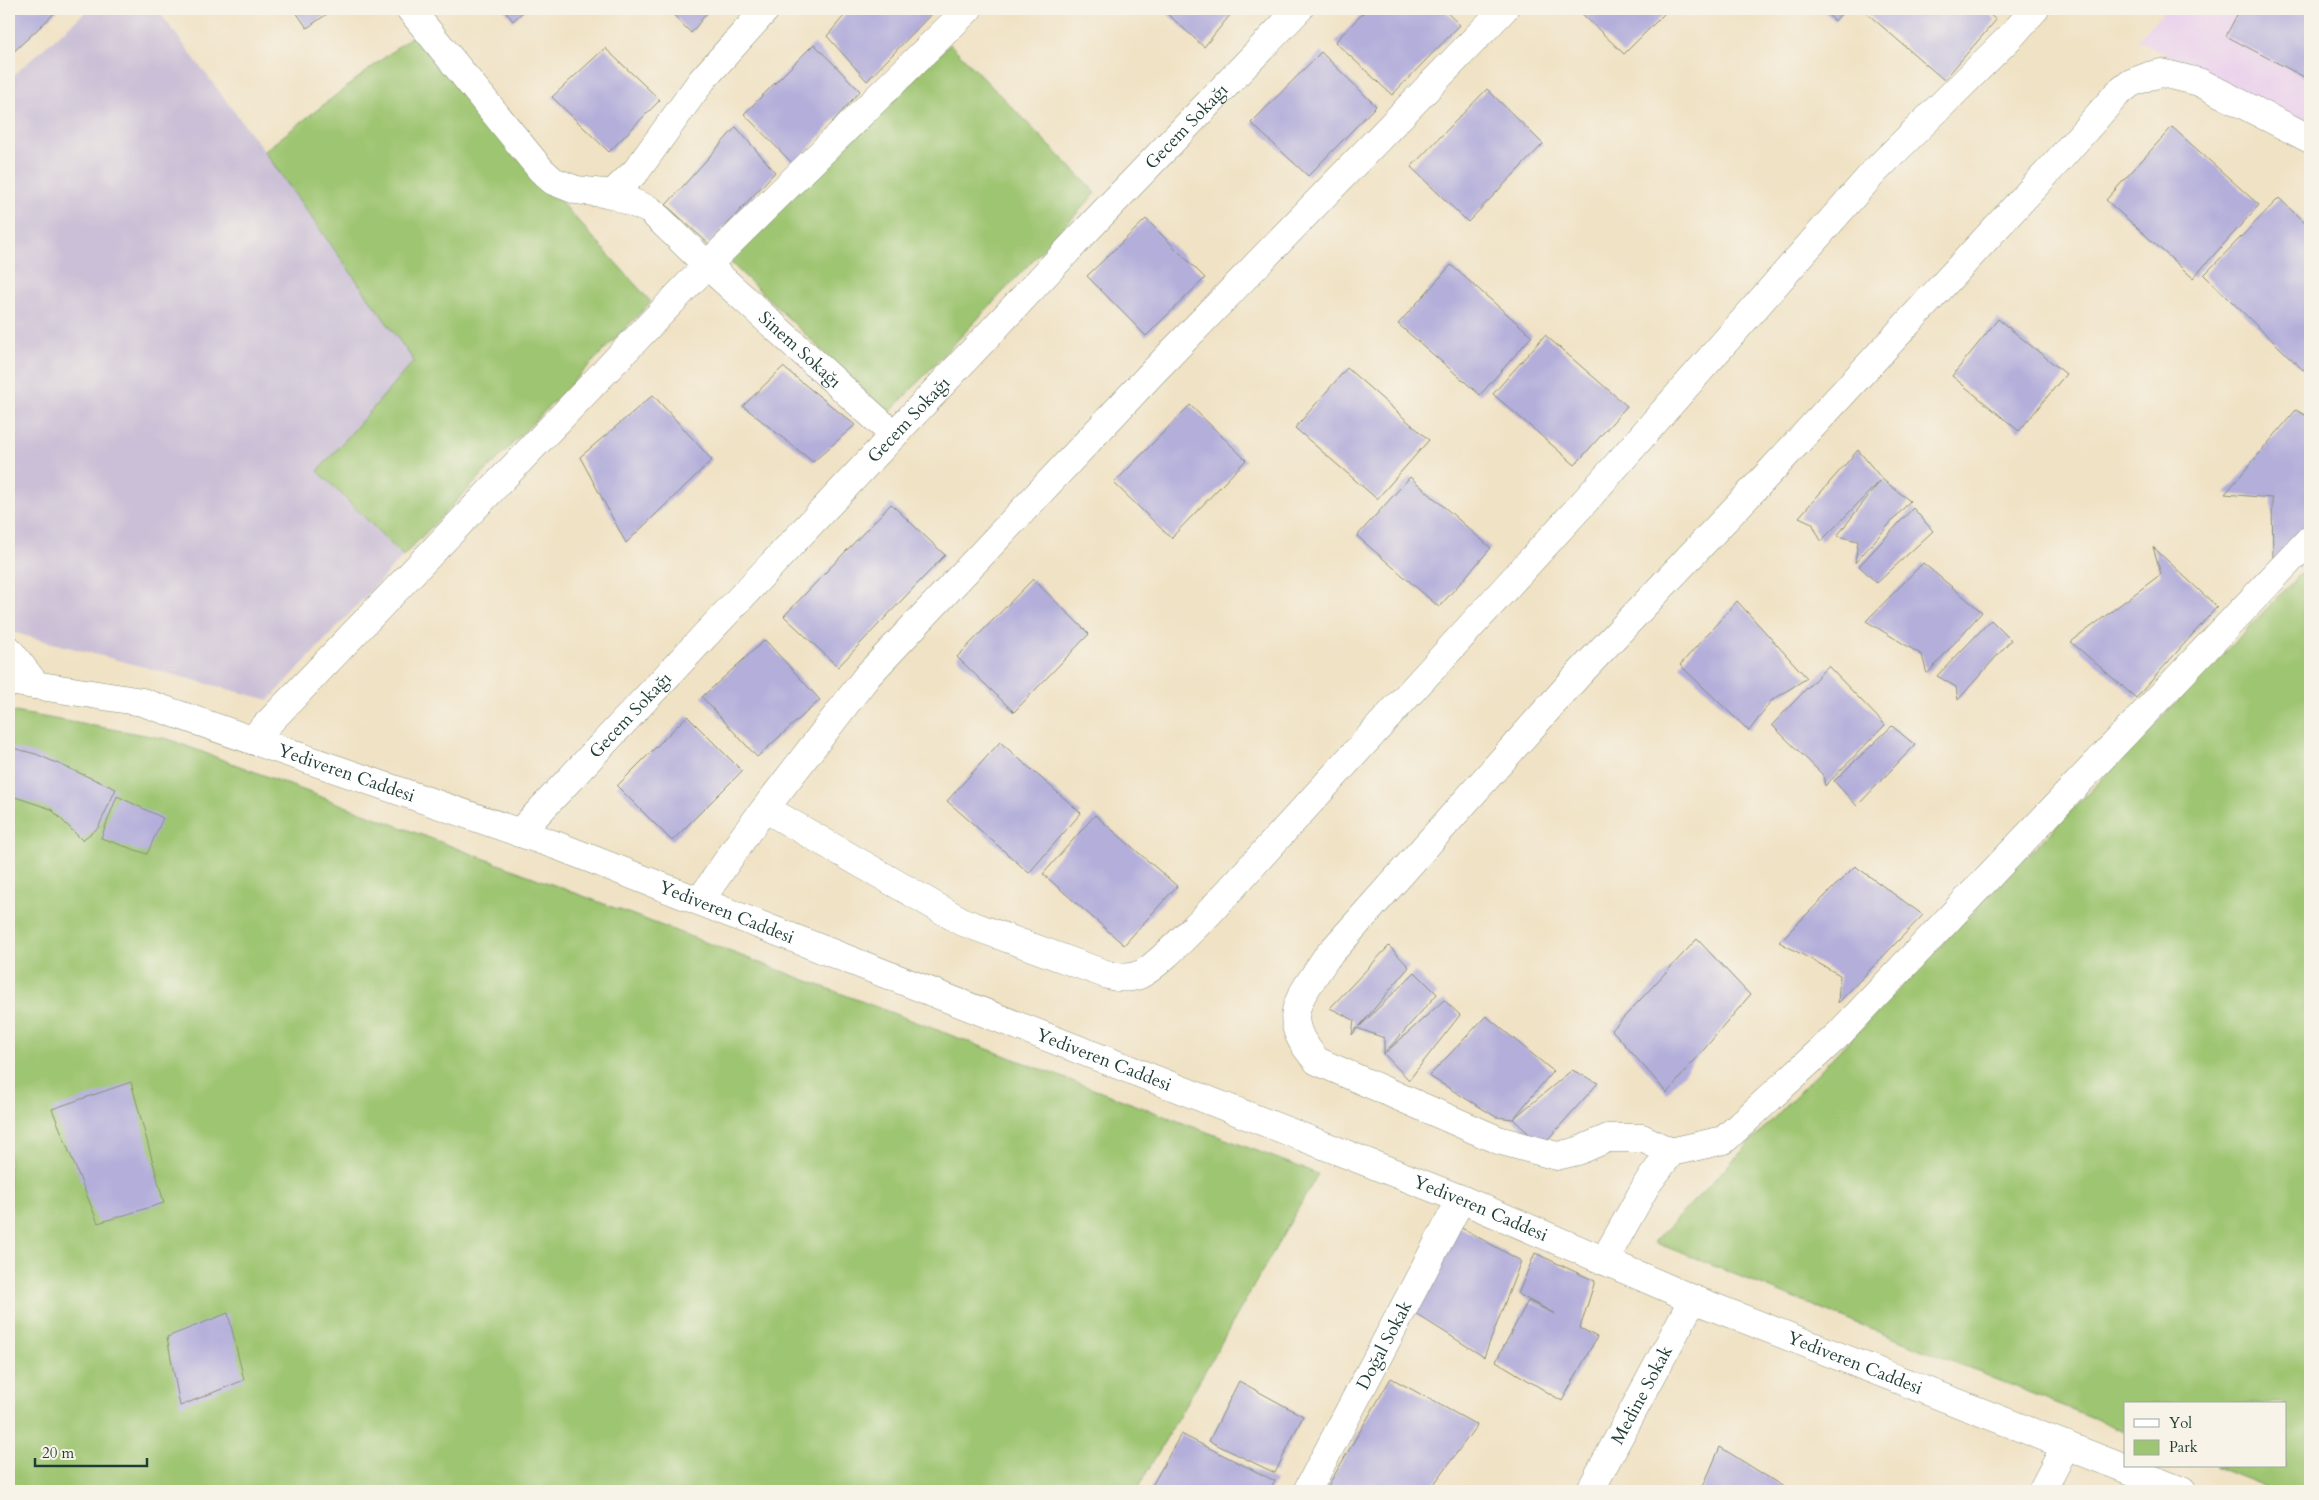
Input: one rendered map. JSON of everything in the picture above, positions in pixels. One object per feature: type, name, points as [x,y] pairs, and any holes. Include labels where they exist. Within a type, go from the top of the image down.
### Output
[{"type":"street","name":"Sinem Sokağı","points":[[410,9],[552,181],[576,190],[612,194],[650,210],[707,265],[894,435]]},
{"type":"street","points":[[612,194],[633,175],[702,80],[766,9]]},
{"type":"street","points":[[252,740],[707,265],[968,9]]},
{"type":"street","name":"Gecem Sokağı","points":[[519,832],[1299,9]]},
{"type":"street","points":[[700,901],[747,832],[868,675],[1154,371],[1504,9]]},
{"type":"street","points":[[766,809],[963,922],[1108,975],[1120,978],[1132,977],[1147,971],[1207,915],[1579,507],[1874,172],[2013,34],[2034,9]]},
{"type":"street","points":[[2310,140],[2199,82],[2162,73],[2149,76],[2131,84],[2117,94],[2057,162],[1770,472],[1579,674],[1326,958],[1299,1000],[1294,1024],[1299,1038],[1317,1061],[1498,1140],[1557,1156],[1608,1138],[1642,1138],[1670,1152],[1724,1140],[1839,1034],[2310,539]]},
{"type":"street","points":[[9,650],[36,685]]},
{"type":"street","name":"Yediveren Caddesi","points":[[9,681],[142,702],[519,832],[1461,1199],[1693,1299],[2182,1491]]},
{"type":"street","points":[[1604,1261],[1647,1184],[1670,1152]]},
{"type":"street","name":"Doğal Sokak","points":[[1307,1491],[1461,1199]]},
{"type":"street","name":"Medine Sokak","points":[[1590,1491],[1693,1299]]},
{"type":"street","points":[[2042,1491],[2066,1445]]},
{"type":"shaded area","points":[[89,9],[157,9],[264,151],[414,361],[318,471],[403,556],[269,700],[15,633],[9,625],[9,79]]},
{"type":"shaded area","points":[[2166,9],[2310,9],[2310,131],[2138,40]]},
{"type":"green space","points":[[412,36],[651,302],[403,556],[318,471],[414,361],[264,151]]},
{"type":"green space","points":[[950,44],[1096,193],[888,414],[728,260]]},
{"type":"green space","points":[[2310,564],[2310,1491],[2276,1491],[2219,1468],[2286,1468],[2286,1402],[2124,1402],[2124,1431],[1654,1242]]},
{"type":"green space","points":[[9,711],[168,739],[1318,1174],[1136,1491],[9,1491]]},
{"type":"green space","points":[[2065,1482],[2086,1491],[2059,1491]]},
{"type":"building","points":[[9,9],[59,9],[9,56]]},
{"type":"building","points":[[294,9],[334,9],[307,28]]},
{"type":"building","points":[[504,9],[526,9],[513,21]]},
{"type":"building","points":[[668,9],[710,9],[691,33]]},
{"type":"building","points":[[850,9],[936,9],[867,81],[827,36]]},
{"type":"building","points":[[1162,9],[1235,9],[1204,47]]},
{"type":"building","points":[[1367,9],[1443,9],[1460,25],[1392,95],[1335,42]]},
{"type":"building","points":[[1577,9],[1669,9],[1624,54]]},
{"type":"building","points":[[1821,9],[1845,9],[1835,21]]},
{"type":"building","points":[[1862,9],[1983,9],[1996,20],[1944,80]]},
{"type":"building","points":[[2240,9],[2310,9],[2310,80],[2226,36]]},
{"type":"building","points":[[814,44],[860,91],[794,165],[744,114]]},
{"type":"building","points":[[605,48],[660,100],[609,152],[552,97]]},
{"type":"building","points":[[1321,52],[1376,106],[1308,176],[1251,123]]},
{"type":"building","points":[[1487,89],[1543,144],[1468,222],[1411,167]]},
{"type":"building","points":[[736,127],[775,172],[709,244],[666,205]]},
{"type":"building","points":[[2172,127],[2259,205],[2193,278],[2106,200]]},
{"type":"building","points":[[2279,198],[2310,228],[2310,362],[2303,370],[2204,275]]},
{"type":"building","points":[[1146,219],[1205,278],[1146,336],[1087,276]]},
{"type":"building","points":[[1451,265],[1532,336],[1480,395],[1398,324]]},
{"type":"building","points":[[1998,319],[2066,374],[2019,431],[1952,376]]},
{"type":"building","points":[[1545,335],[1627,406],[1575,465],[1493,394]]},
{"type":"building","points":[[783,367],[855,425],[813,462],[743,406]]},
{"type":"building","points":[[1347,368],[1429,440],[1377,499],[1295,428]]},
{"type":"building","points":[[653,395],[712,460],[626,543],[580,457]]},
{"type":"building","points":[[1190,405],[1246,460],[1171,538],[1114,483]]},
{"type":"building","points":[[2296,410],[2310,418],[2310,521],[2273,560],[2272,498],[2225,494]]},
{"type":"building","points":[[1858,450],[1882,479],[1910,501],[1855,563],[1858,541],[1837,536],[1881,480],[1821,541],[1812,523],[1799,517]]},
{"type":"building","points":[[1410,477],[1491,548],[1439,607],[1357,536]]},
{"type":"building","points":[[891,504],[945,555],[838,667],[784,616]]},
{"type":"building","points":[[1913,508],[1933,531],[1877,583],[1859,566]]},
{"type":"building","points":[[2153,547],[2217,607],[2136,698],[2071,642],[2161,574]]},
{"type":"building","points":[[1923,563],[1982,612],[1927,674],[1922,655],[1866,621]]},
{"type":"building","points":[[1033,579],[1089,634],[1014,712],[957,657]]},
{"type":"building","points":[[1737,601],[1807,678],[1771,701],[1749,731],[1680,665]]},
{"type":"building","points":[[1991,620],[2011,640],[1958,700],[1956,687],[1937,676]]},
{"type":"building","points":[[765,640],[820,700],[757,757],[702,697]]},
{"type":"building","points":[[1828,666],[1885,725],[1825,786],[1823,775],[1772,725]]},
{"type":"building","points":[[687,716],[742,771],[672,841],[617,786]]},
{"type":"building","points":[[1892,726],[1915,745],[1857,806],[1834,781]]},
{"type":"building","points":[[1000,742],[1081,813],[1029,873],[947,801]]},
{"type":"building","points":[[9,747],[36,754],[116,789],[98,828],[82,840],[51,809],[9,795]]},
{"type":"building","points":[[117,796],[163,818],[147,854],[101,838]]},
{"type":"building","points":[[1095,815],[1177,886],[1124,945],[1043,874]]},
{"type":"building","points":[[1855,866],[1923,915],[1838,1003],[1840,975],[1779,942]]},
{"type":"building","points":[[1697,939],[1750,995],[1667,1093],[1612,1030]]},
{"type":"building","points":[[1389,946],[1409,967],[1359,1027],[1415,972],[1437,994],[1384,1054],[1384,1038],[1357,1028],[1352,1035],[1354,1020],[1330,1008]]},
{"type":"building","points":[[1444,1000],[1460,1015],[1409,1080],[1384,1054]]},
{"type":"building","points":[[1486,1016],[1553,1071],[1513,1119],[1496,1117],[1429,1076]]},
{"type":"building","points":[[1572,1070],[1598,1083],[1542,1146],[1513,1119]]},
{"type":"building","points":[[131,1082],[164,1203],[98,1223],[52,1109]]},
{"type":"building","points":[[1458,1226],[1521,1261],[1484,1357],[1413,1312]]},
{"type":"building","points":[[1535,1253],[1595,1281],[1580,1328],[1597,1337],[1562,1401],[1496,1361],[1528,1301],[1555,1314],[1518,1294]]},
{"type":"building","points":[[228,1313],[244,1380],[180,1406],[167,1337]]},
{"type":"building","points":[[1391,1378],[1477,1425],[1429,1491],[1325,1491]]},
{"type":"building","points":[[1239,1381],[1303,1416],[1275,1473],[1209,1441]]},
{"type":"building","points":[[1181,1434],[1275,1481],[1270,1491],[1149,1491]]},
{"type":"building","points":[[1720,1447],[1790,1491],[1701,1491]]}]
